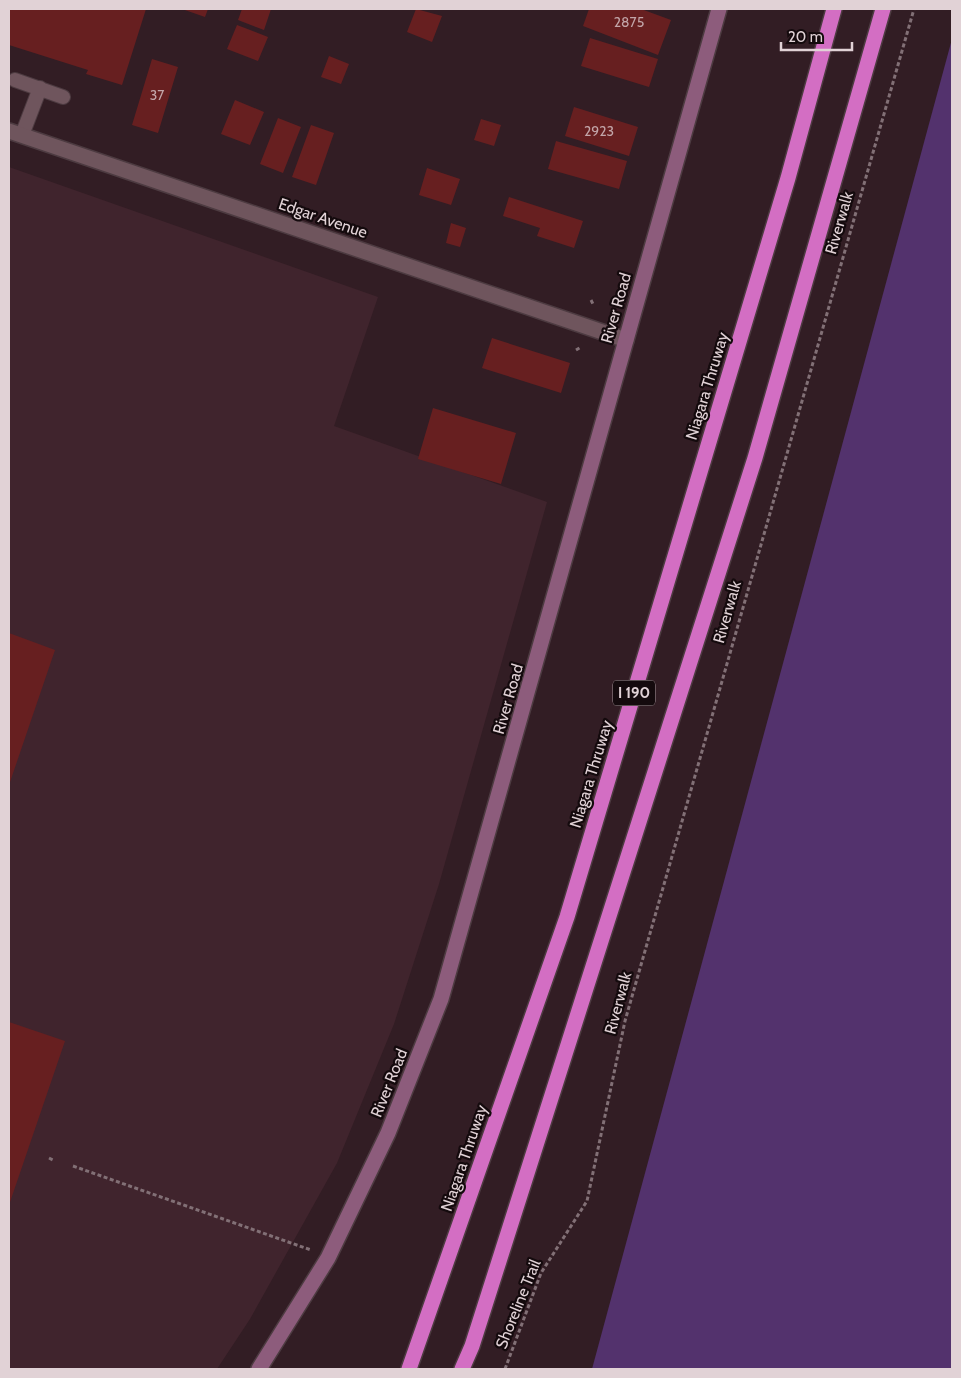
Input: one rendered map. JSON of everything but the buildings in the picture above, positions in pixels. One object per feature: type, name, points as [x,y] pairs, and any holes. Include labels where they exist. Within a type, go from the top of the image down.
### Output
[{"type":"highway","name":"Niagara Thruway","points":[[409,1369],[567,917],[788,178],[834,9]]},
{"type":"highway","name":"I 190","points":[[462,1369],[472,1346],[756,458],[883,9]]},
{"type":"main road","name":"River Road","points":[[259,1369],[328,1258],[388,1133],[441,999],[719,9]]},
{"type":"street","name":"Edgar Avenue","points":[[15,133],[626,340]]},
{"type":"lane","points":[[15,80],[63,97]]},
{"type":"lane","points":[[15,133],[40,88]]},
{"type":"path","name":"Riverwalk","points":[[573,1224],[587,1201],[625,1021],[914,9]]},
{"type":"path","points":[[576,350],[581,347]]},
{"type":"path","points":[[73,1166],[295,1245]]},
{"type":"path","name":"Shoreline Trail","points":[[505,1369],[540,1273],[573,1224]]},
{"type":"shaded area","points":[[952,39],[952,1369],[592,1369]]},
{"type":"shaded area","points":[[9,167],[378,297],[334,426],[547,502],[439,884],[394,1024],[337,1163],[250,1319],[217,1369],[9,1369]]}]
